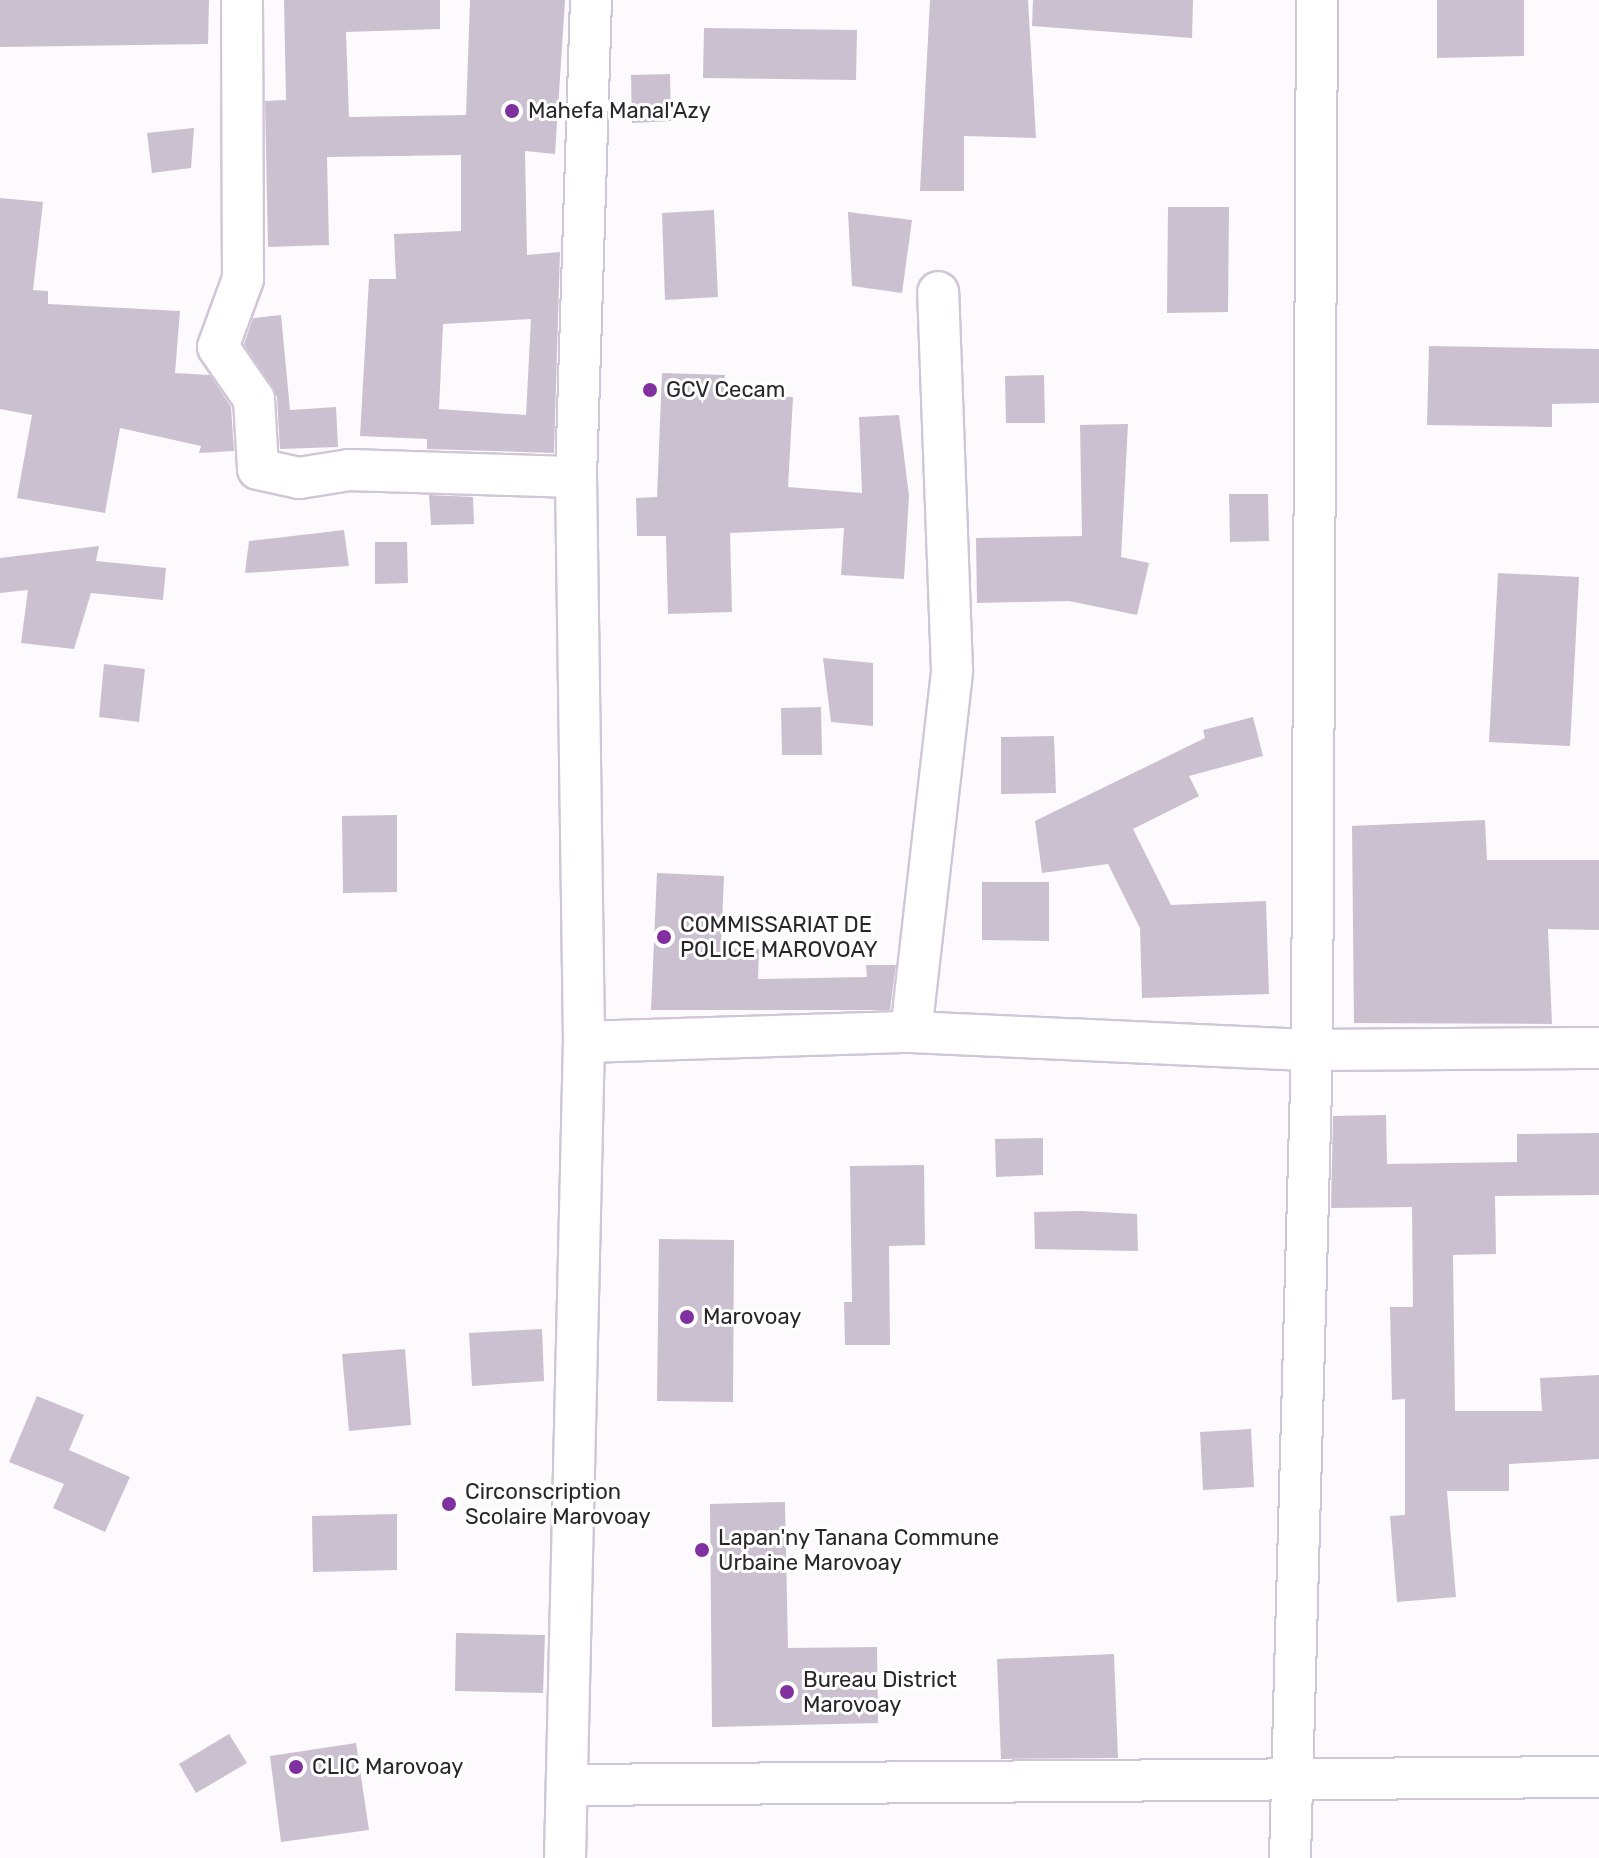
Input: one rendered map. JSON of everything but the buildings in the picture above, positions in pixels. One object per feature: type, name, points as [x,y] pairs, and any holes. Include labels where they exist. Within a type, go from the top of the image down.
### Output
[{"type":"street","points":[[242,0],[243,279],[218,347],[254,399],[258,469],[299,478],[349,470],[576,477]]},
{"type":"street","points":[[565,1858],[584,1042],[576,477],[591,0]]},
{"type":"street","points":[[1290,1858],[1289,1779],[1312,1050],[1317,0]]},
{"type":"street","points":[[911,1032],[952,670],[938,292]]},
{"type":"street","points":[[584,1042],[911,1032],[1312,1050],[1599,1048]]},
{"type":"street","points":[[569,1785],[1599,1777]]},
{"type":"place","name":"Mahefa Manal'Azy","points":[[512,111]]},
{"type":"place","name":"GCV Cecam","points":[[650,390]]},
{"type":"place","name":"COMMISSARIAT DE POLICE MAROVOAY","points":[[664,937]]},
{"type":"place","name":"Marovoay","points":[[687,1317]]},
{"type":"place","name":"Circonscription Scolaire Marovoay","points":[[449,1504]]},
{"type":"place","name":"Lapan'ny Tanana Commune Urbaine Marovoay","points":[[702,1550]]},
{"type":"place","name":"Bureau District Marovoay","points":[[787,1692]]},
{"type":"place","name":"CLIC Marovoay","points":[[296,1767]]}]
